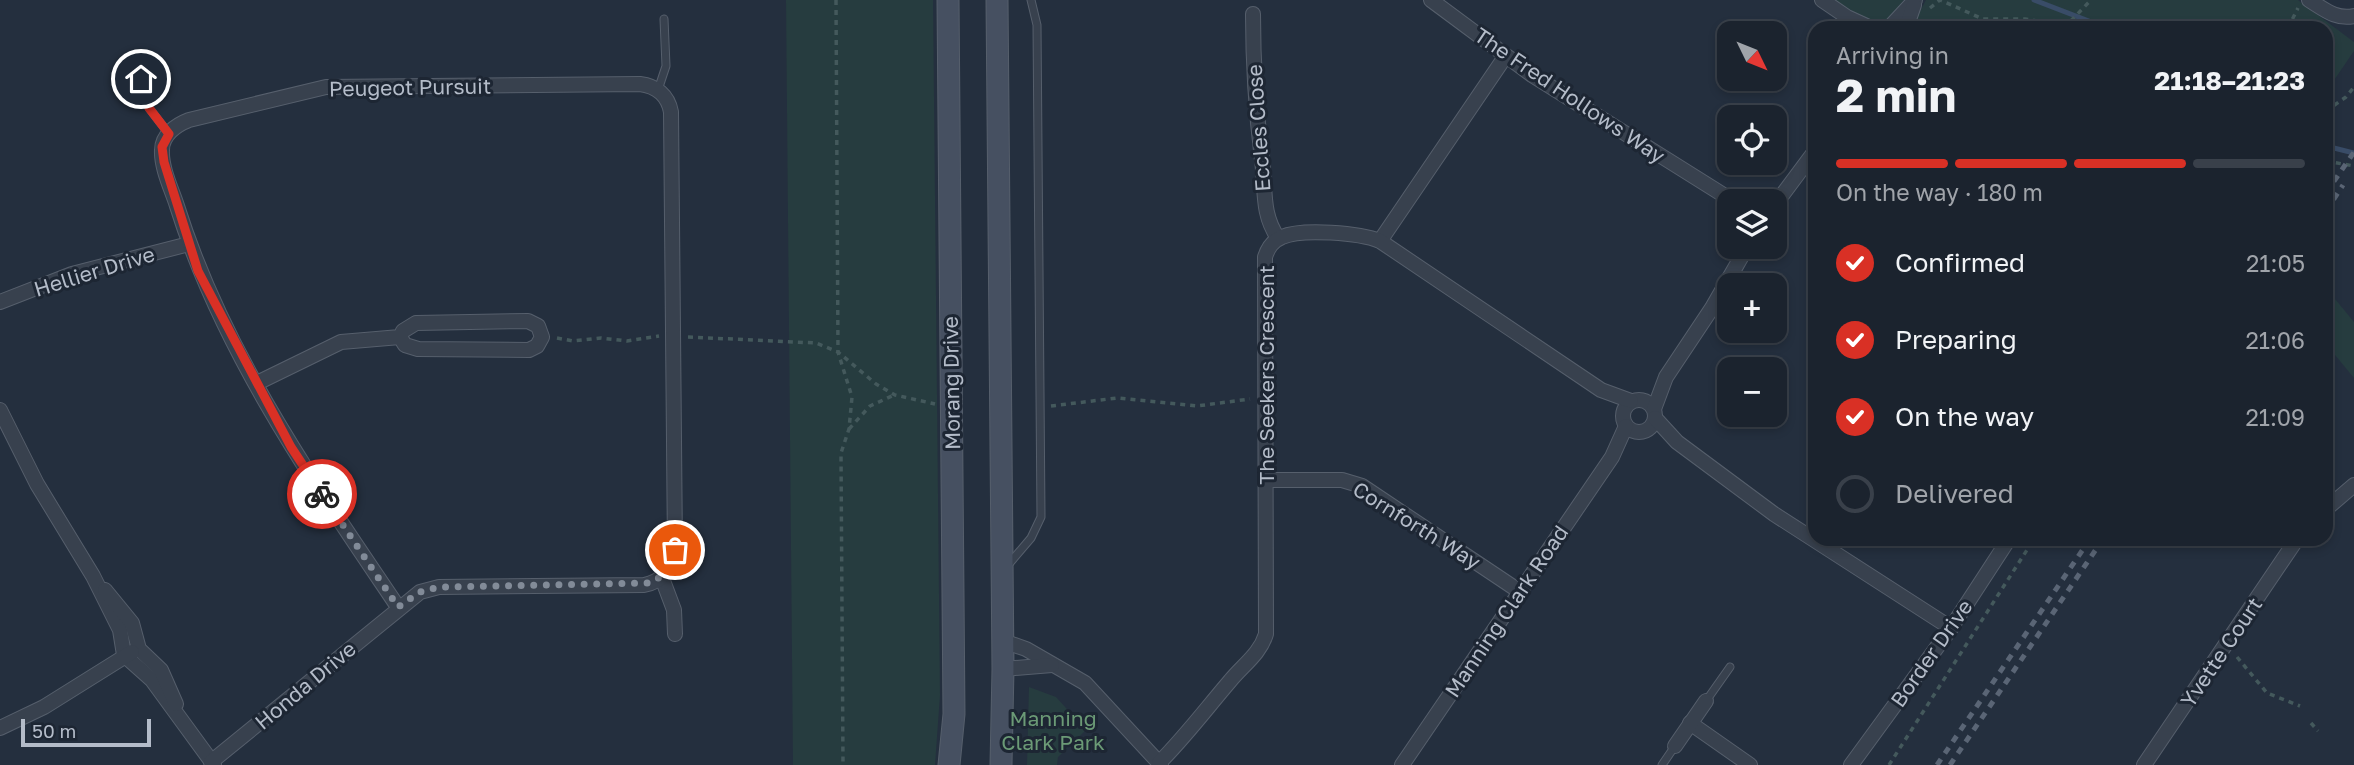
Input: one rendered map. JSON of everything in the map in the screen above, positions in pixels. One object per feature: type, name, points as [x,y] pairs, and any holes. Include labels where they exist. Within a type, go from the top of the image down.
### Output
[{"type":"main road","name":"Morang Drive","points":[[948,0],[954,714],[949,765]]},
{"type":"main road","points":[[997,0],[1003,572],[1001,765]]},
{"type":"street","name":"The Fred Hollows Way","points":[[1431,0],[1505,57],[1717,193]]},
{"type":"street","points":[[1822,0],[1849,21]]},
{"type":"street","points":[[1896,21],[1915,0]]},
{"type":"street","points":[[1908,21],[1915,0]]},
{"type":"street","points":[[2309,0],[2331,14],[2343,18],[2354,16]]},
{"type":"street","name":"Eccles Close","points":[[1253,14],[1253,82],[1263,164],[1264,206],[1266,218],[1278,238]]},
{"type":"street","points":[[1380,241],[1505,57]]},
{"type":"street","name":"Peugeot Pursuit","points":[[169,134],[189,120],[326,87],[640,84],[658,90]]},
{"type":"street","points":[[169,134],[162,152],[198,271],[305,470],[398,607],[420,592],[439,587],[644,585],[662,578],[671,567],[675,550],[671,112],[669,102],[658,90]]},
{"type":"street","points":[[1786,189],[1808,160]]},
{"type":"street","name":"The Fred Hollows Way","points":[[1710,189],[1717,195]]},
{"type":"street","name":"The Seekers Crescent","points":[[1160,764],[1263,644],[1268,617],[1265,257],[1278,238],[1290,234],[1353,233],[1380,241],[1677,442],[1808,536]]},
{"type":"street","name":"Hellier Drive","points":[[0,302],[72,274],[189,244]]},
{"type":"street","name":"Manning Clark Road","points":[[1402,765],[1666,377],[1712,308],[1740,259]]},
{"type":"street","points":[[257,383],[341,342],[400,337],[409,326],[416,323],[520,321],[534,323],[542,337],[537,346],[529,349],[418,349],[405,345],[400,337]]},
{"type":"street","points":[[0,410],[37,484],[93,576],[120,630],[126,657],[152,680],[212,764]]},
{"type":"street","name":"Cornforth Way","points":[[1267,480],[1342,480],[1362,486],[1519,591]]},
{"type":"street","points":[[2333,503],[2354,485]]},
{"type":"street","name":"The Seekers Crescent","points":[[1824,546],[1951,628]]},
{"type":"street","name":"Border Drive","points":[[1851,765],[1951,628],[2004,546]]},
{"type":"street","name":"Yvette Court","points":[[2144,765],[2293,546]]},
{"type":"street","points":[[93,576],[132,623],[139,649],[161,670],[186,727]]},
{"type":"street","points":[[662,578],[674,610],[675,634]]},
{"type":"street","name":"Honda Drive","points":[[212,764],[398,607]]},
{"type":"street","points":[[1003,641],[1072,674],[1097,695],[1160,764]]},
{"type":"street","points":[[0,728],[71,691],[139,649]]},
{"type":"street","points":[[1003,669],[1053,665]]},
{"type":"street","points":[[1675,746],[1706,702]]},
{"type":"street","points":[[1690,723],[1750,765]]},
{"type":"lane","points":[[1003,572],[1031,538],[1041,517],[1037,25],[1031,0]]},
{"type":"lane","points":[[658,90],[666,66],[664,19]]},
{"type":"lane","points":[[135,62],[149,108],[169,134]]},
{"type":"lane","points":[[1706,702],[1730,667]]},
{"type":"lane","points":[[1662,765],[1675,746]]},
{"type":"path","points":[[836,0],[838,352],[851,387],[849,429],[841,453],[843,765]]},
{"type":"path","points":[[1930,8],[1939,0],[1983,19],[2007,21]]},
{"type":"path","points":[[2071,21],[2091,0]]},
{"type":"path","points":[[2292,21],[2302,0]]},
{"type":"path","points":[[2333,105],[2354,87]]},
{"type":"path","points":[[2333,162],[2354,166]]},
{"type":"path","points":[[542,337],[573,341],[601,338],[627,341],[673,335],[806,340],[838,352],[876,384],[895,395],[951,406]]},
{"type":"path","points":[[849,429],[870,406],[895,395]]},
{"type":"path","points":[[1040,406],[1062,407],[1134,398],[1197,406],[1250,399]]},
{"type":"path","points":[[1889,765],[2030,546]]},
{"type":"path","points":[[2237,657],[2267,693],[2300,706]]},
{"type":"path","points":[[2311,723],[2318,731]]},
{"type":"green space","points":[[786,0],[933,0],[940,695],[935,765],[793,765]]},
{"type":"green space","points":[[1835,0],[1904,0],[1886,21],[1867,21]]},
{"type":"green space","points":[[1926,0],[2298,0],[2326,21],[1915,21]]},
{"type":"green space","points":[[2333,26],[2354,42],[2354,51],[2333,82]]},
{"type":"green space","points":[[2333,296],[2354,322],[2354,378],[2333,352]]},
{"type":"green space","name":"Manning Clark Park","points":[[1029,687],[1056,697],[1086,730],[1058,757],[1057,765],[1027,765]]},
{"type":"waterway","points":[[2034,0],[2089,21]]},
{"type":"waterway","points":[[2333,148],[2354,153]]},
{"type":"railway","points":[[2333,183],[2354,152]]},
{"type":"railway","points":[[2333,200],[2343,185]]},
{"type":"railway","points":[[1937,765],[2085,546]]},
{"type":"railway","points":[[1950,765],[2098,546]]},
{"type":"way so far","points":[[322,494],[398,607],[420,592],[439,587],[644,585],[662,578],[667,573],[675,550]]},
{"type":"route","points":[[141,79],[153,116],[169,134],[162,147],[164,162],[198,271],[291,447],[322,494]]}]
